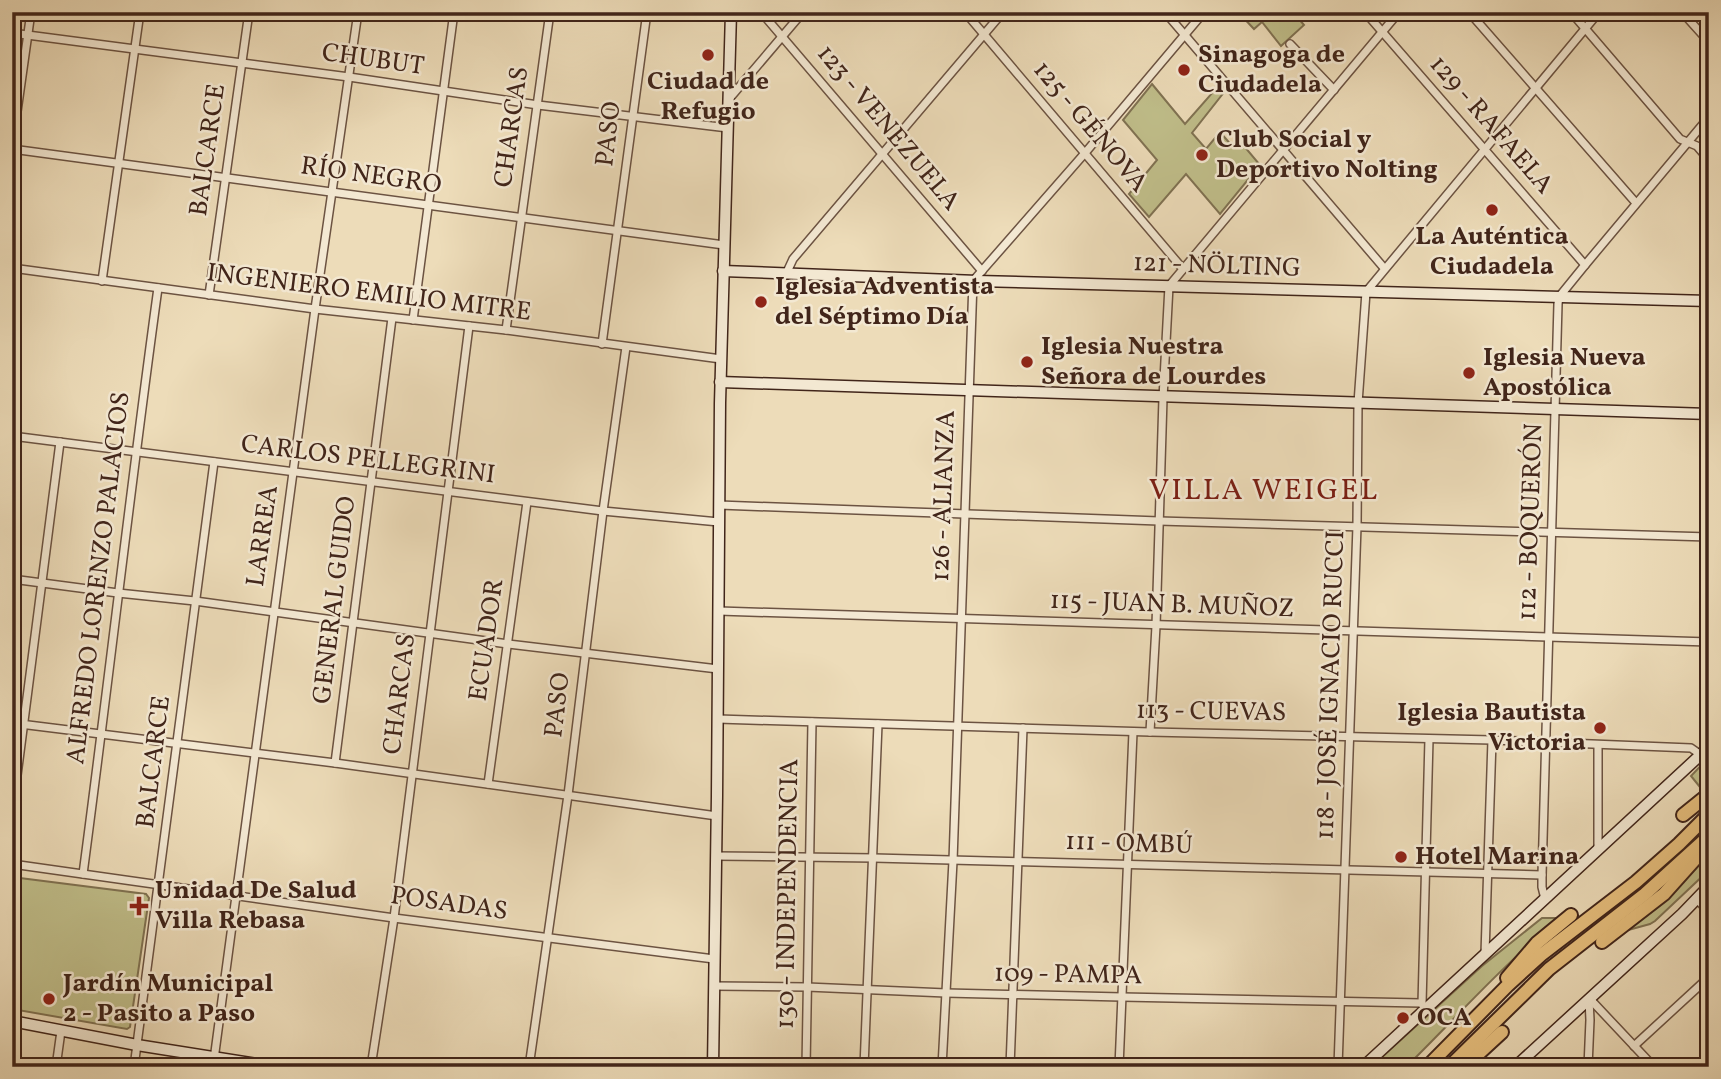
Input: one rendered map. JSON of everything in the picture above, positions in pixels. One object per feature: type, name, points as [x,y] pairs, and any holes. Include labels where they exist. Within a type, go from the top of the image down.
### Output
[{"type":"highway","points":[[1683,815],[1709,794]]},
{"type":"highway","points":[[1427,1067],[1541,955],[1651,869],[1709,814]]},
{"type":"highway","points":[[1449,1067],[1549,969],[1645,894],[1709,836]]},
{"type":"highway","points":[[1602,942],[1664,894],[1709,843]]},
{"type":"highway","points":[[1468,1027],[1524,956],[1572,915]]},
{"type":"highway","points":[[1464,1067],[1502,1032]]},
{"type":"street","points":[[12,148],[31,12]]},
{"type":"street","points":[[102,281],[140,12]]},
{"type":"street","name":"BALCARCE","points":[[209,295],[249,12]]},
{"type":"street","name":"LARREA","points":[[214,1063],[314,309],[358,12]]},
{"type":"street","points":[[413,320],[454,12]]},
{"type":"street","name":"CHARCAS","points":[[506,330],[550,12]]},
{"type":"street","name":"PASO","points":[[602,344],[647,12]]},
{"type":"street","points":[[713,1067],[720,382],[731,12]]},
{"type":"street","name":"123 - VENEZUELA","points":[[761,12],[982,271]]},
{"type":"street","points":[[728,100],[803,12]]},
{"type":"street","name":"125 - GÉNOVA","points":[[965,12],[1183,269]]},
{"type":"street","points":[[788,272],[793,259],[1003,12]]},
{"type":"street","points":[[1165,12],[1384,268]]},
{"type":"street","points":[[973,281],[1204,12]]},
{"type":"street","name":"129 - RAFAELA","points":[[1366,12],[1585,265]]},
{"type":"street","points":[[1150,732],[1169,286],[1399,12]]},
{"type":"street","points":[[1469,12],[1636,203]]},
{"type":"street","points":[[1571,12],[1680,139],[1697,146],[1709,160]]},
{"type":"street","points":[[1366,292],[1599,12]]},
{"type":"street","points":[[1682,12],[1709,42]]},
{"type":"street","name":"CHUBUT","points":[[12,33],[727,128]]},
{"type":"street","points":[[1290,44],[1334,90]]},
{"type":"street","points":[[1559,297],[1709,117]]},
{"type":"street","name":"RÍO NEGRO","points":[[12,148],[724,245]]},
{"type":"street","name":"INGENIERO EMILIO MITRE","points":[[12,268],[314,309],[506,330],[721,359]]},
{"type":"street","name":"121 - NÖLTING","points":[[723,271],[973,281],[1709,301]]},
{"type":"street","name":"126 - ALIANZA","points":[[942,1067],[953,861],[973,281]]},
{"type":"street","name":"ALFREDO LORENZO PALACIOS","points":[[83,874],[135,451],[158,288]]},
{"type":"street","name":"118 - JOSÉ IGNACIO RUCCI","points":[[1338,1067],[1354,631],[1358,403],[1366,292]]},
{"type":"street","name":"112 - BOQUERÓN","points":[[1545,899],[1542,875],[1559,297]]},
{"type":"street","name":"GENERAL GUIDO","points":[[335,763],[392,318]]},
{"type":"street","name":"CHARCAS","points":[[371,1067],[394,918],[469,326]]},
{"type":"street","name":"PASO","points":[[529,1067],[568,795],[626,347]]},
{"type":"street","points":[[720,382],[1709,414]]},
{"type":"street","name":"CARLOS PELLEGRINI","points":[[12,436],[527,502],[719,522]]},
{"type":"street","points":[[12,814],[61,442]]},
{"type":"street","name":"BALCARCE","points":[[134,1067],[214,462]]},
{"type":"street","name":"ECUADOR","points":[[488,784],[527,502]]},
{"type":"street","points":[[719,505],[1709,537]]},
{"type":"street","points":[[12,579],[718,669]]},
{"type":"street","name":"115 - JUAN B. MUÑOZ","points":[[719,611],[1709,642]]},
{"type":"street","name":"113 - CUEVAS","points":[[718,719],[1492,740],[1691,748],[1705,751]]},
{"type":"street","name":"130 - INDEPENDENCIA","points":[[806,1067],[812,722]]},
{"type":"street","points":[[12,723],[335,763],[717,817]]},
{"type":"street","points":[[864,1067],[878,724]]},
{"type":"street","points":[[1010,1067],[1023,729]]},
{"type":"street","points":[[1119,1067],[1133,732]]},
{"type":"street","points":[[1424,1006],[1429,739]]},
{"type":"street","points":[[1485,954],[1492,740]]},
{"type":"street","points":[[1598,745],[1598,849]]},
{"type":"street","points":[[1363,1067],[1424,1006],[1485,954],[1705,751]]},
{"type":"street","name":"111 - OMBÚ","points":[[716,856],[1542,875]]},
{"type":"street","name":"POSADAS","points":[[12,864],[394,918],[714,959]]},
{"type":"street","points":[[1515,1067],[1709,886]]},
{"type":"street","points":[[1696,898],[1709,912]]},
{"type":"street","points":[[1634,1045],[1709,977]]},
{"type":"street","name":"109 - PAMPA","points":[[714,986],[1424,1006]]},
{"type":"street","points":[[1590,998],[1654,1067]]},
{"type":"street","points":[[1588,1067],[1590,998]]},
{"type":"street","points":[[12,1021],[214,1063],[276,1067]]},
{"type":"street","points":[[56,1067],[61,1031]]},
{"type":"shaded area","points":[[1238,12],[1293,12],[1304,25],[1281,46],[1262,22],[1254,29]]},
{"type":"shaded area","name":"Club Social y Deportivo Nolting","points":[[1152,84],[1185,124],[1220,84],[1225,91],[1192,133],[1206,149],[1220,132],[1233,147],[1239,140],[1260,165],[1220,214],[1186,174],[1149,217],[1129,194],[1157,160],[1123,120]]},
{"type":"shaded area","points":[[1709,757],[1709,788],[1704,792],[1691,776]]},
{"type":"shaded area","points":[[1709,854],[1709,870],[1655,921],[1621,932],[1667,896]]},
{"type":"shaded area","points":[[12,877],[146,894],[149,898],[130,1027],[127,1029],[12,1009]]},
{"type":"shaded area","points":[[1542,918],[1561,918],[1501,971],[1406,1067],[1371,1067],[1482,966]]},
{"type":"place","name":"Ciudad de Refugio","points":[[708,55]]},
{"type":"place","name":"Sinagoga de Ciudadela","points":[[1184,70]]},
{"type":"place","name":"Club Social y Deportivo Nolting","points":[[1202,155]]},
{"type":"place","name":"La Auténtica Ciudadela","points":[[1492,210]]},
{"type":"place","name":"Iglesia Adventista del Séptimo Día","points":[[761,302]]},
{"type":"place","name":"Iglesia Nuestra Señora de Lourdes","points":[[1027,362]]},
{"type":"place","name":"Iglesia Nueva Apostólica","points":[[1469,373]]},
{"type":"place","name":"Iglesia Bautista Victoria","points":[[1600,728]]},
{"type":"place","name":"Hotel Marina","points":[[1401,857]]},
{"type":"place","name":"Unidad De Salud Villa Rebasa","points":[[139,906]]},
{"type":"place","name":"Jardín Municipal 2 - Pasito a Paso","points":[[49,999]]},
{"type":"place","name":"OCA","points":[[1403,1018]]},
{"type":"district","name":"VILLA WEIGEL","points":[[1264,491]]}]
